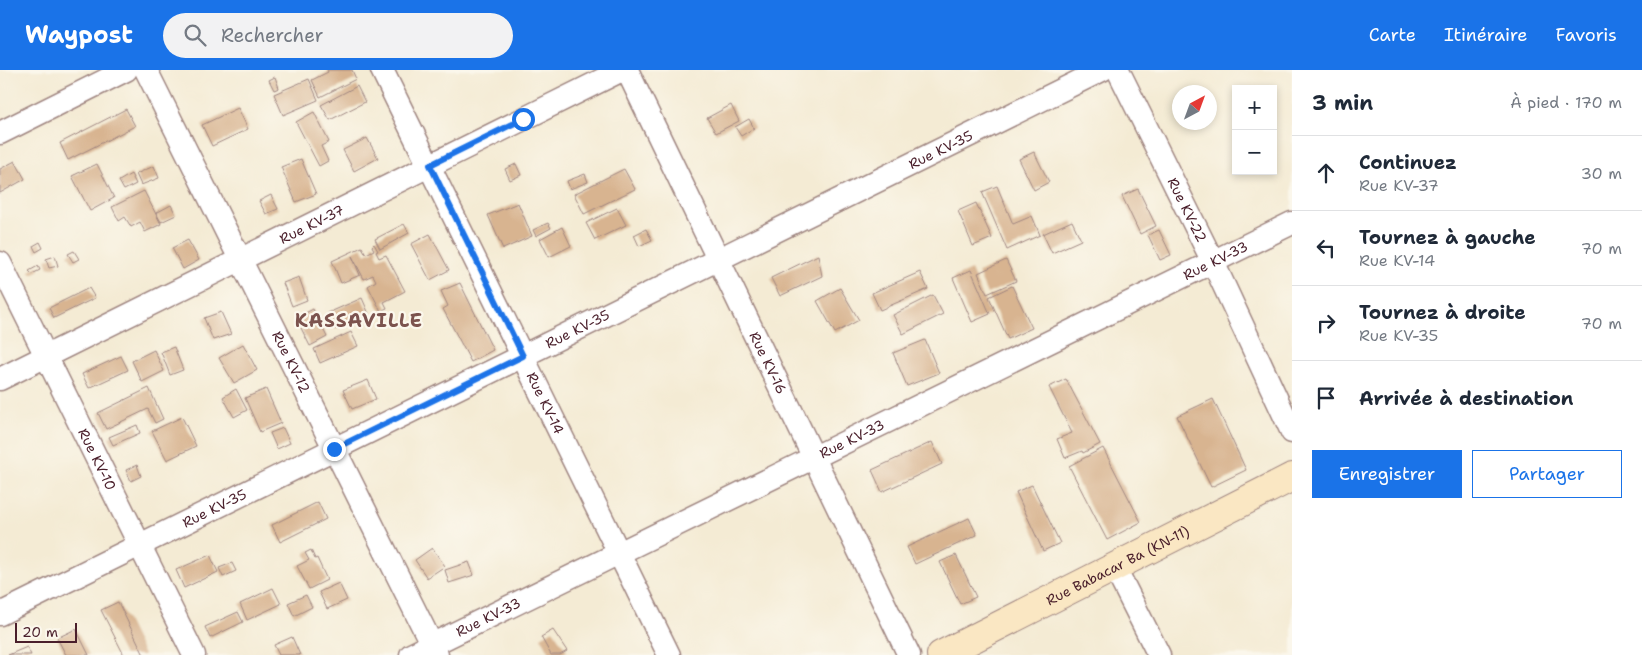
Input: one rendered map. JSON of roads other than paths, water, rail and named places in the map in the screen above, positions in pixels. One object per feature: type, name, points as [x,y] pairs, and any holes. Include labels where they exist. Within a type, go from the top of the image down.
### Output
[{"type":"street","points":[[0,133],[126,70]]},
{"type":"street","name":"Rue KV-12","points":[[146,70],[434,650]]},
{"type":"street","name":"Rue KV-14","points":[[382,70],[669,655]]},
{"type":"street","name":"Rue KV-37","points":[[0,379],[622,70]]},
{"type":"street","name":"Rue KV-16","points":[[627,70],[909,655]]},
{"type":"street","name":"Rue KV-35","points":[[0,614],[1102,70]]},
{"type":"street","name":"Rue KV-22","points":[[1118,70],[1213,262],[1292,432]]},
{"type":"street","name":"Rue KV-33","points":[[412,655],[434,650],[620,553],[1292,223]]},
{"type":"street","name":"Rue KV-10","points":[[0,263],[194,655]]},
{"type":"street","name":"Rue Babacar Ba (KN-11)","points":[[941,655],[1292,477]]},
{"type":"street","points":[[1114,566],[1159,655]]},
{"type":"district","name":"KASSAVILLE","points":[[359,320]]}]
